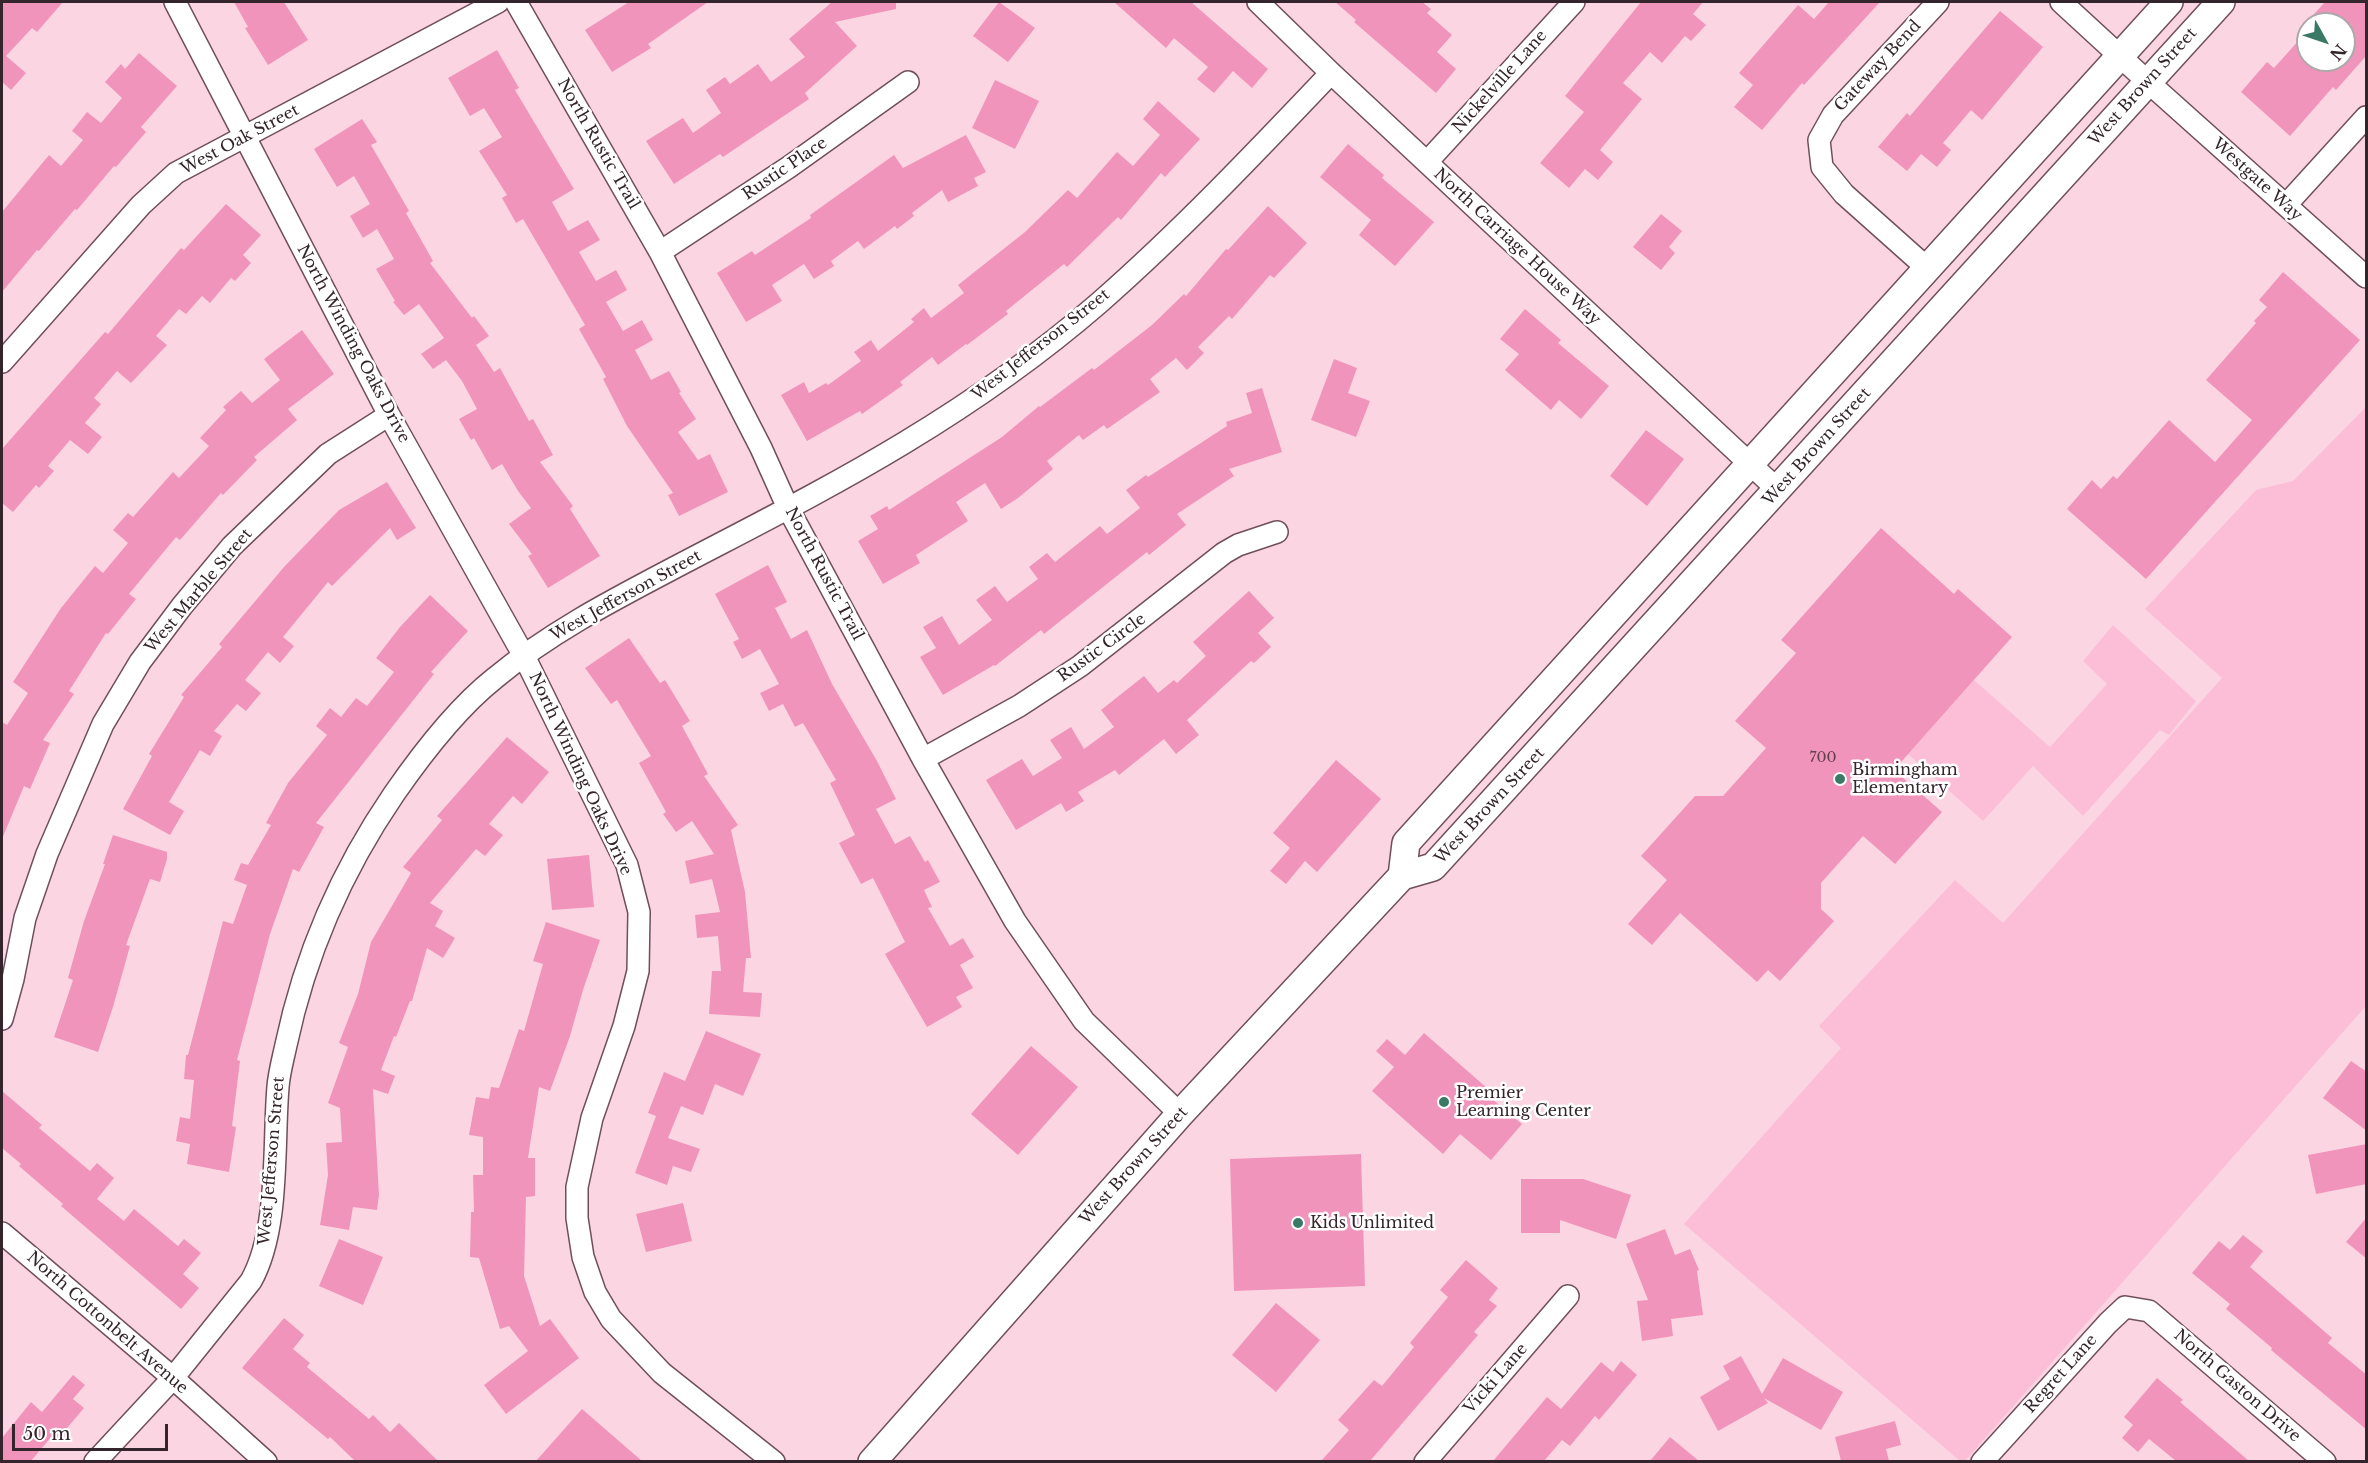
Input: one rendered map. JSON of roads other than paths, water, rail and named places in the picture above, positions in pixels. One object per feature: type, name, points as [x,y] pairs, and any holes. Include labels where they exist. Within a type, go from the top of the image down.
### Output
[{"type":"main road","points":[[1402,876],[1406,843],[2169,2]]},
{"type":"main road","name":"West Brown Street","points":[[872,1461],[1180,1114],[1402,876],[1433,867],[2221,2]]},
{"type":"street","name":"North Winding Oaks Drive","points":[[175,2],[389,415],[524,656],[627,865],[639,912],[638,971],[624,1026],[592,1118],[581,1160],[577,1187],[577,1218],[583,1257],[596,1292],[606,1310],[630,1341],[662,1373],[774,1461]]},
{"type":"street","name":"West Oak Street","points":[[2,362],[141,205],[176,173],[498,2]]},
{"type":"street","name":"North Rustic Trail","points":[[516,2],[660,252],[761,447],[788,508],[923,759],[1015,921],[1084,1021],[1180,1114]]},
{"type":"street","name":"North Carriage House Way","points":[[1258,2],[1331,73],[1778,490]]},
{"type":"street","name":"Nickelville Lane","points":[[1427,162],[1574,2]]},
{"type":"street","name":"Gateway Bend","points":[[1927,268],[1844,194],[1822,167],[1819,140],[1833,115],[1938,2]]},
{"type":"street","name":"Westgate Way","points":[[2061,2],[2367,277]]},
{"type":"street","name":"West Jefferson Street","points":[[95,1461],[172,1378],[251,1281],[261,1263],[267,1239],[274,1168],[278,1084],[293,1010],[316,940],[355,856],[394,794],[436,738],[492,680],[567,626],[788,508],[914,437],[1005,376],[1098,304],[1203,205],[1331,73]]},
{"type":"street","name":"Rustic Place","points":[[660,252],[789,168],[908,82]]},
{"type":"street","points":[[2286,205],[2367,117]]},
{"type":"street","name":"West Marble Street","points":[[2,1019],[13,980],[25,918],[47,854],[103,724],[140,662],[182,606],[232,546],[328,454],[389,415]]},
{"type":"street","name":"Rustic Circle","points":[[923,759],[1019,706],[1071,671],[1160,605],[1224,553],[1238,545],[1277,532]]},
{"type":"street","name":"North Cottonbelt Avenue","points":[[2,1233],[266,1461]]},
{"type":"street","name":"Vicki Lane","points":[[1425,1461],[1568,1296]]},
{"type":"street","name":"Regret Lane","points":[[1982,1461],[2125,1307],[2149,1311]]},
{"type":"street","name":"North Gaston Drive","points":[[2149,1311],[2325,1461]]},
{"type":"place","name":"Birmingham Elementary","points":[[1840,779]]},
{"type":"place","name":"Premier Learning Center","points":[[1444,1102]]},
{"type":"place","name":"Kids Unlimited","points":[[1298,1223]]}]
